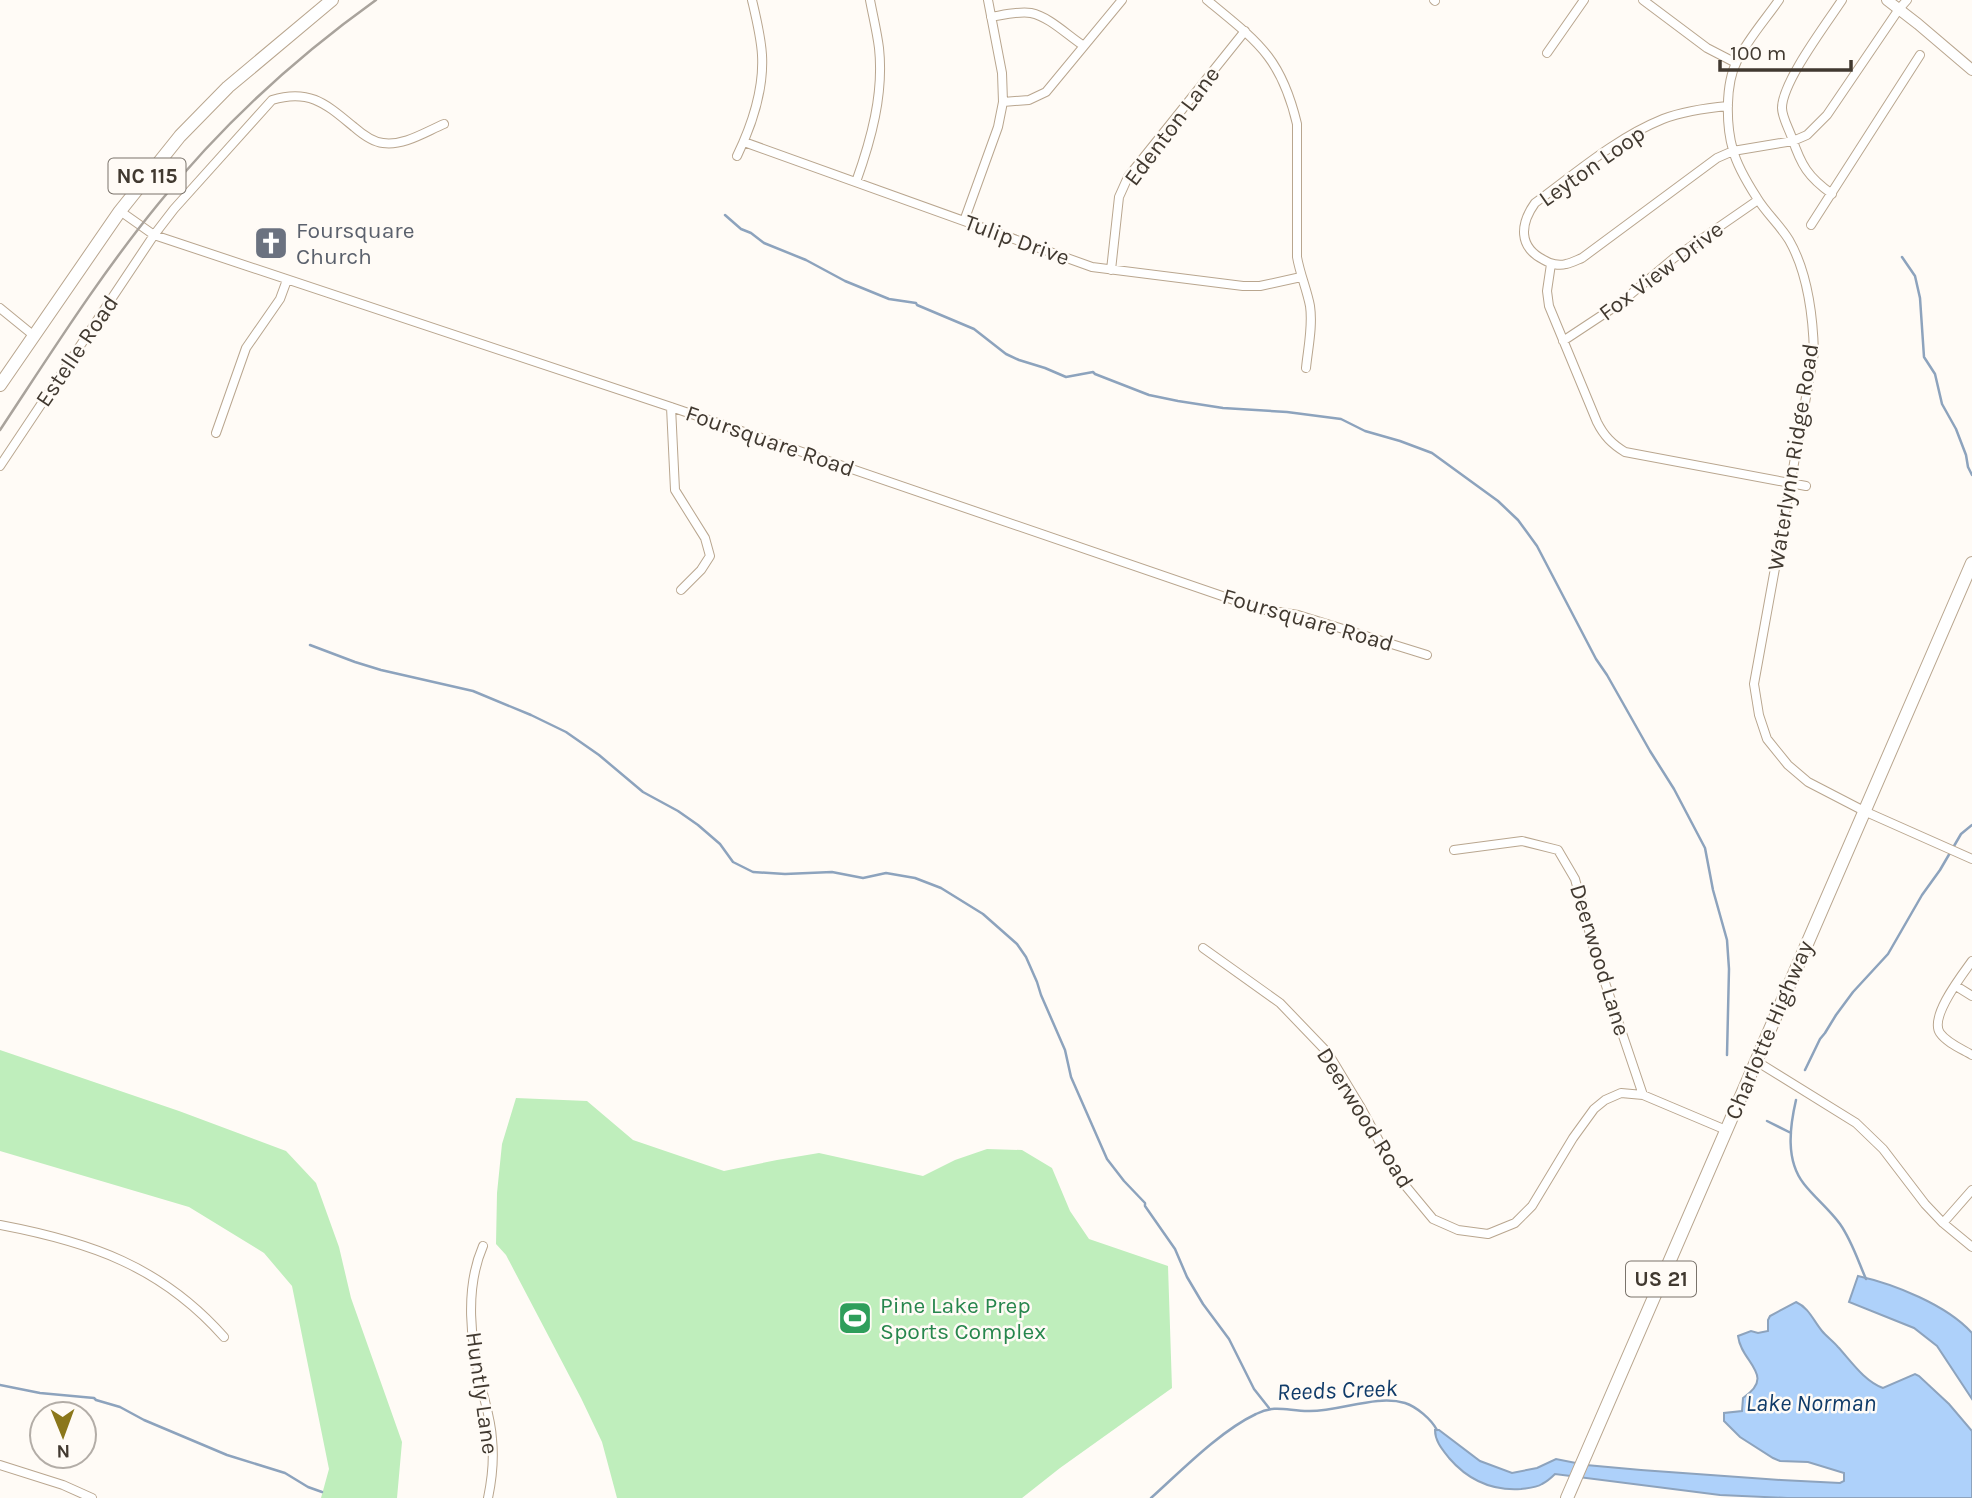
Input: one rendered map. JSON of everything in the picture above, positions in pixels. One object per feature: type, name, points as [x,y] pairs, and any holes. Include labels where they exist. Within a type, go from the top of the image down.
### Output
[{"type":"main road","name":"NC 115","points":[[0,385],[120,211],[180,136],[228,87],[332,0]]},
{"type":"main road","name":"Charlotte Highway","points":[[1567,1498],[1972,563]]},
{"type":"street","points":[[737,156],[758,98],[762,74],[762,53],[752,0]]},
{"type":"street","points":[[856,182],[869,144],[880,82],[879,48],[870,0]]},
{"type":"street","points":[[964,221],[998,127],[1003,102],[1002,73],[988,0]]},
{"type":"street","points":[[1003,102],[1029,100],[1046,92],[1122,0]]},
{"type":"street","points":[[1207,0],[1256,40],[1278,68],[1297,124],[1297,257],[1311,317],[1306,368]]},
{"type":"street","points":[[1547,53],[1584,0]]},
{"type":"street","points":[[1643,0],[1707,48],[1736,63]]},
{"type":"street","name":"Waterlynn Ridge Road","points":[[1780,0],[1736,63],[1728,106],[1733,151],[1758,200],[1789,240],[1801,268],[1813,322],[1814,354],[1755,684],[1759,715],[1767,738],[1788,765],[1808,782],[1864,811],[1972,859]]},
{"type":"street","points":[[1832,194],[1806,172],[1782,109],[1784,92],[1792,77],[1842,0]]},
{"type":"street","points":[[1887,0],[1972,70]]},
{"type":"street","points":[[1806,486],[1626,452],[1613,445],[1597,422],[1549,306],[1547,292],[1551,264],[1564,265],[1582,258],[1717,159],[1733,151],[1793,141],[1807,135],[1827,115],[1907,0]]},
{"type":"street","points":[[991,17],[1031,13],[1045,19],[1084,46]]},
{"type":"street","name":"Edenton Lane","points":[[1111,270],[1119,197],[1128,177],[1245,32]]},
{"type":"street","points":[[1811,225],[1920,55]]},
{"type":"street","name":"Estelle Road","points":[[0,466],[154,235],[272,100],[287,95],[303,95],[318,100],[362,134],[380,143],[403,142],[444,124]]},
{"type":"street","name":"Leyton Loop","points":[[1551,264],[1530,251],[1525,240],[1527,214],[1535,203],[1616,143],[1640,129],[1666,118],[1701,109],[1728,106]]},
{"type":"street","name":"Tulip Drive","points":[[744,142],[1092,267],[1244,286],[1260,286],[1301,277]]},
{"type":"street","name":"Fox View Drive","points":[[1563,341],[1619,304],[1674,258],[1758,200]]},
{"type":"street","name":"Foursquare Road","points":[[120,211],[154,235],[288,281],[671,407],[1251,606],[1298,615],[1427,654]]},
{"type":"street","points":[[216,433],[246,348],[280,299],[288,281]]},
{"type":"street","points":[[0,308],[33,335]]},
{"type":"street","points":[[671,407],[676,490],[705,538],[710,556],[701,570],[681,590]]},
{"type":"street","name":"Deerwood Lane","points":[[1454,850],[1522,841],[1558,849],[1575,879],[1596,957],[1643,1095]]},
{"type":"street","name":"Deerwood Road","points":[[1203,948],[1280,1003],[1328,1053],[1360,1105],[1399,1178],[1433,1219],[1458,1230],[1488,1234],[1515,1223],[1532,1206],[1594,1109],[1605,1100],[1621,1093],[1643,1095],[1726,1130]]},
{"type":"street","points":[[1972,961],[1941,1010],[1937,1022],[1938,1031],[1945,1038],[1972,1055]]},
{"type":"street","points":[[1956,986],[1972,996]]},
{"type":"street","points":[[1756,1061],[1856,1123],[1883,1149],[1907,1183],[1943,1223],[1972,1247]]},
{"type":"street","points":[[1943,1223],[1972,1190]]},
{"type":"street","points":[[0,1225],[92,1247],[121,1259],[163,1283],[207,1318],[223,1337]]},
{"type":"street","name":"Huntly Lane","points":[[483,1246],[474,1273],[471,1309],[473,1350],[492,1439],[493,1465],[488,1498]]},
{"type":"street","points":[[0,1465],[63,1485],[92,1498]]},
{"type":"green space","points":[[0,1050],[286,1151],[316,1183],[339,1247],[351,1298],[402,1442],[397,1498],[321,1498],[329,1469],[292,1286],[264,1253],[189,1207],[0,1151]]},
{"type":"green space","name":"Pine Lake Prep Sports Complex","points":[[516,1098],[587,1101],[633,1140],[724,1171],[819,1153],[923,1176],[955,1160],[987,1149],[1022,1150],[1052,1168],[1070,1211],[1089,1239],[1168,1266],[1172,1388],[1022,1498],[617,1498],[602,1442],[506,1255],[496,1244],[502,1144]]},
{"type":"water","points":[[1858,1276],[1919,1297],[1949,1313],[1972,1333],[1972,1399],[1937,1346],[1914,1328],[1849,1302]]},
{"type":"water","name":"Lake Norman","points":[[1796,1302],[1808,1311],[1858,1370],[1876,1385],[1883,1388],[1915,1374],[1949,1404],[1972,1431],[1972,1498],[1787,1498],[1720,1495],[1555,1474],[1535,1487],[1500,1488],[1472,1478],[1456,1466],[1436,1438],[1435,1430],[1439,1430],[1480,1461],[1512,1473],[1537,1468],[1556,1459],[1586,1465],[1641,1470],[1840,1483],[1844,1481],[1844,1473],[1808,1462],[1780,1461],[1773,1458],[1740,1437],[1724,1421],[1724,1413],[1742,1411],[1743,1398],[1753,1390],[1757,1382],[1757,1375],[1740,1345],[1738,1336],[1751,1331],[1768,1331],[1770,1316]]},
{"type":"waterway","points":[[725,215],[764,243],[806,260],[845,281],[889,299],[916,303],[974,329],[1006,354],[1019,360],[1066,377],[1093,372],[1149,395],[1178,401],[1341,419],[1365,431],[1432,453],[1498,501],[1518,520],[1537,546],[1596,659],[1674,789],[1705,848],[1727,940],[1727,1055]]},
{"type":"waterway","points":[[1902,257],[1915,276],[1920,298],[1924,357],[1935,374],[1942,404],[1956,429],[1972,475]]},
{"type":"waterway","points":[[310,645],[381,670],[473,691],[566,732],[599,755],[643,792],[698,825],[720,844],[733,862],[753,872],[832,872],[863,878],[886,873],[915,878],[941,888],[983,914],[1017,944],[1026,957],[1065,1050],[1071,1077],[1107,1159],[1145,1203],[1175,1249],[1187,1277],[1229,1339],[1254,1389],[1269,1408]]},
{"type":"waterway","points":[[1805,1070],[1820,1039],[1836,1015],[1888,954],[1961,834],[1972,825]]},
{"type":"waterway","points":[[1796,1100],[1791,1143],[1798,1175],[1844,1231],[1866,1279]]},
{"type":"waterway","points":[[1767,1121],[1791,1133]]},
{"type":"waterway","points":[[0,1385],[40,1393],[94,1398],[227,1455],[285,1473],[322,1492]]},
{"type":"waterway","name":"Reeds Creek","points":[[1151,1498],[1229,1430],[1269,1409],[1320,1411],[1370,1402],[1394,1401],[1419,1410],[1437,1430]]},
{"type":"railway","points":[[0,430],[96,286],[137,230],[183,175],[260,94],[317,45],[376,0]]},
{"type":"place","name":"Foursquare Church","points":[[271,243]]},
{"type":"place","name":"Pine Lake Prep Sports Complex","points":[[855,1318]]}]
